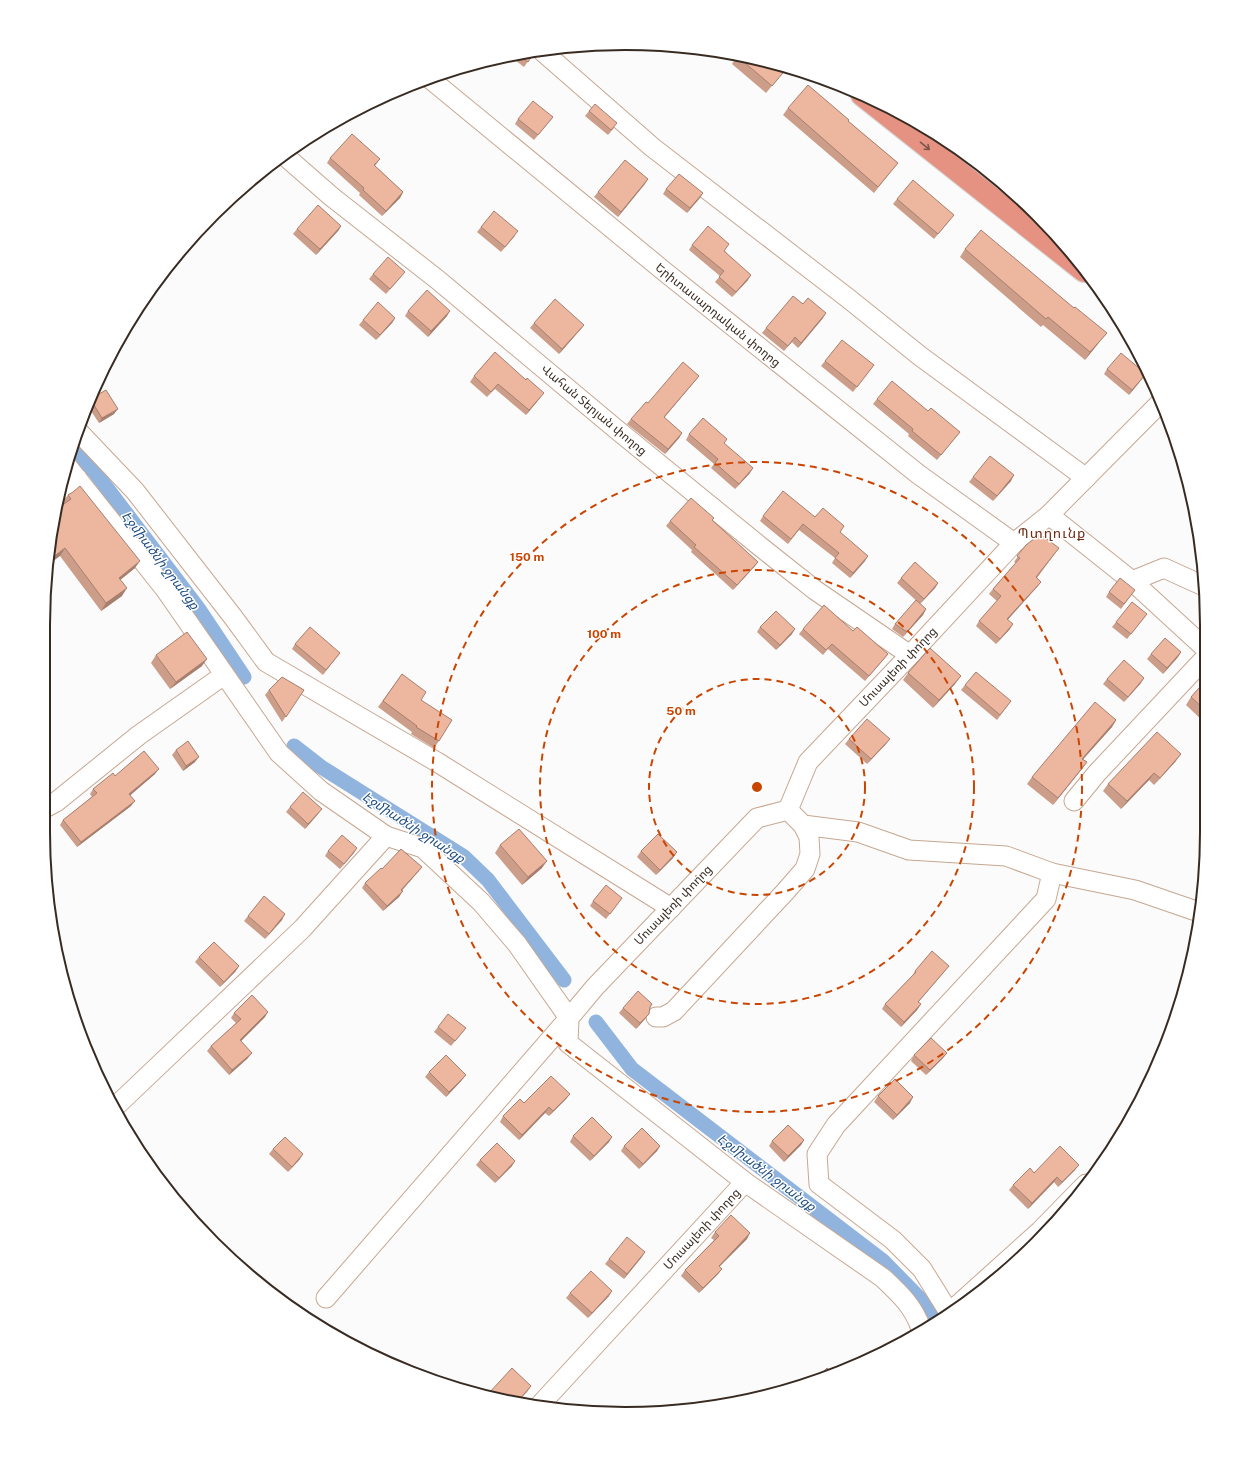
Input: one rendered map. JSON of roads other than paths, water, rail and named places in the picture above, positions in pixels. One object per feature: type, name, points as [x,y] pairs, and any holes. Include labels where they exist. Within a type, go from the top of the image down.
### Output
[{"type":"highway","points":[[881,110],[1066,256]]},
{"type":"street","points":[[547,55],[652,147],[849,299],[920,356],[1086,478]]},
{"type":"street","name":"Երիտասարդական փողոց","points":[[435,83],[665,272],[912,469],[1014,543]]},
{"type":"street","name":"Վահան Տերյան փողոց","points":[[289,159],[332,197],[438,280],[610,424],[762,548],[815,590],[910,655]]},
{"type":"street","name":"Մուսալեռի փողոց","points":[[544,1401],[745,1182],[568,1043],[569,1018],[595,987],[757,818],[788,810],[808,762],[1014,543],[1049,515],[1157,406]]},
{"type":"street","points":[[83,436],[139,497],[224,605],[266,662],[437,762],[671,908]]},
{"type":"street","points":[[72,472],[165,589],[279,753],[320,791],[386,836],[423,848],[480,902],[517,944],[569,1018],[326,1298]]},
{"type":"street","points":[[1049,515],[1132,581],[1200,643]]},
{"type":"street","points":[[1132,581],[1164,568],[1199,584]]},
{"type":"street","points":[[1074,801],[1097,773],[1200,663]]},
{"type":"street","points":[[50,806],[139,735],[224,675]]},
{"type":"street","points":[[656,1017],[663,1017],[674,1011],[786,892],[805,869],[810,854],[809,837],[803,824],[788,810]]},
{"type":"street","points":[[803,824],[858,832],[909,850],[1006,856],[1052,873],[1135,890],[1194,910]]},
{"type":"street","points":[[118,1104],[302,929],[386,836]]},
{"type":"street","points":[[947,1308],[922,1269],[893,1240],[819,1184],[816,1154],[836,1125],[1046,899],[1052,873]]},
{"type":"street","points":[[745,1182],[884,1278],[901,1294],[917,1316],[920,1325]]},
{"type":"street","points":[[1002,1266],[1035,1235]]},
{"type":"waterway","name":"Էջմիածնի ջրանցք","points":[[77,453],[94,471],[198,608],[244,677]]},
{"type":"waterway","name":"Էջմիածնի ջրանցք","points":[[294,746],[321,767],[463,856],[488,880],[564,980]]},
{"type":"waterway","name":"Էջմիածնի ջրանցք","points":[[596,1022],[632,1069],[883,1261],[935,1316]]},
{"type":"district","name":"Պտղունք","points":[[1052,533]]}]
